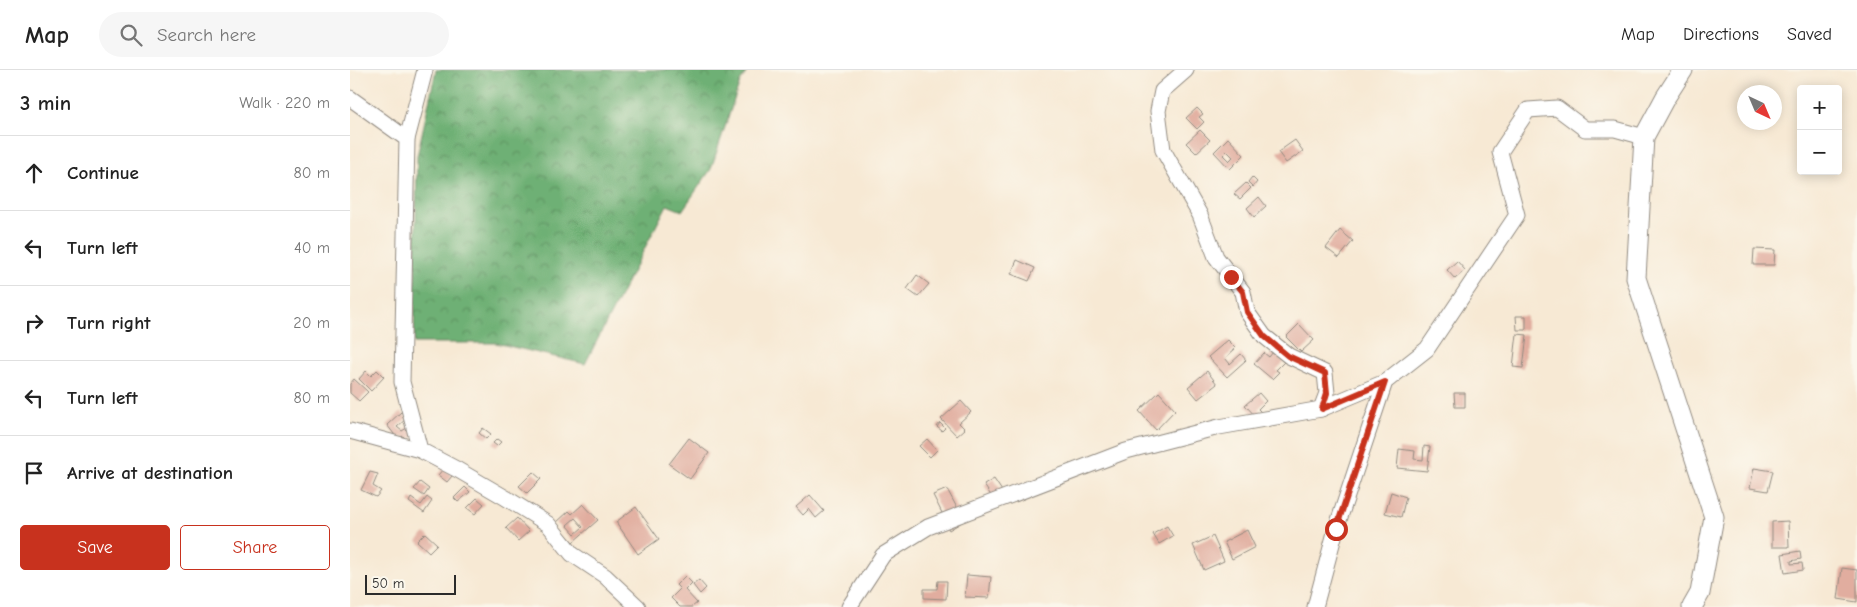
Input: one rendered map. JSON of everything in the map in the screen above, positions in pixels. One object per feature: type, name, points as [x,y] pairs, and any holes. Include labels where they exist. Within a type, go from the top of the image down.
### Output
[{"type":"street","points":[[420,450],[402,382],[407,139],[425,70]]},
{"type":"street","points":[[1186,70],[1162,91],[1158,111],[1163,150],[1200,215],[1216,257],[1243,292],[1247,312],[1264,336],[1288,356],[1325,373],[1327,393],[1322,409]]},
{"type":"street","points":[[1683,70],[1644,137],[1636,278],[1714,517],[1700,593],[1692,607]]},
{"type":"street","points":[[350,98],[407,139]]},
{"type":"street","points":[[849,607],[883,555],[928,527],[1126,451],[1219,427],[1322,409],[1385,382],[1428,348],[1517,216],[1500,152],[1528,110],[1557,108],[1585,129],[1615,129],[1644,137]]},
{"type":"street","points":[[1315,607],[1336,529],[1385,382]]},
{"type":"street","points":[[350,431],[420,450],[458,470],[548,524],[572,554],[606,576],[638,607]]},
{"type":"green space","points":[[436,70],[748,70],[740,82],[711,169],[682,211],[667,205],[585,364],[496,343],[414,343],[417,156]]},
{"type":"building","points":[[1197,108],[1203,114],[1199,117],[1204,122],[1197,129],[1186,118]]},
{"type":"building","points":[[1200,130],[1210,140],[1196,153],[1186,143]]},
{"type":"building","points":[[1228,138],[1244,155],[1230,169],[1214,152]],"holes":[[[1227,151],[1233,157],[1229,161],[1223,155]]]},
{"type":"building","points":[[1295,140],[1303,151],[1286,163],[1278,152]]},
{"type":"building","points":[[1252,177],[1257,182],[1253,187],[1248,182]]},
{"type":"building","points":[[1246,183],[1251,188],[1240,199],[1234,194]]},
{"type":"building","points":[[1259,197],[1266,206],[1254,217],[1247,208]]},
{"type":"building","points":[[1340,230],[1353,241],[1339,258],[1326,248]]},
{"type":"building","points":[[1754,249],[1775,250],[1774,265],[1753,265]]},
{"type":"building","points":[[1017,260],[1035,268],[1029,281],[1011,274]]},
{"type":"building","points":[[1457,261],[1465,270],[1455,279],[1447,270]]},
{"type":"building","points":[[917,275],[929,284],[918,297],[907,289]]},
{"type":"building","points":[[1516,316],[1526,316],[1526,330],[1517,330]]},
{"type":"building","points":[[1299,324],[1314,340],[1301,352],[1286,337]]},
{"type":"building","points":[[1517,334],[1527,335],[1523,368],[1513,367]]},
{"type":"building","points":[[1228,340],[1236,348],[1225,358],[1230,364],[1241,354],[1246,360],[1227,377],[1208,357]]},
{"type":"building","points":[[1273,352],[1284,362],[1276,370],[1279,372],[1272,379],[1254,364],[1264,353],[1269,357]]},
{"type":"building","points":[[377,370],[384,377],[371,391],[359,379],[366,371],[371,376]]},
{"type":"building","points":[[1207,371],[1217,384],[1198,399],[1188,387]]},
{"type":"building","points":[[354,379],[368,392],[359,401],[350,393],[350,384]]},
{"type":"building","points":[[1159,392],[1175,410],[1156,430],[1139,411]]},
{"type":"building","points":[[1259,393],[1266,401],[1258,409],[1263,414],[1258,419],[1245,405]]},
{"type":"building","points":[[1454,393],[1465,393],[1465,407],[1455,407]]},
{"type":"building","points":[[961,401],[971,412],[959,423],[965,429],[957,436],[941,419]]},
{"type":"building","points":[[401,412],[407,418],[397,427],[402,431],[413,424],[419,432],[407,441],[403,436],[398,439],[387,425]]},
{"type":"building","points":[[940,423],[945,428],[942,431],[937,427]]},
{"type":"building","points":[[483,428],[491,434],[486,439],[479,433]]},
{"type":"building","points":[[689,438],[709,453],[690,479],[669,464]]},
{"type":"building","points":[[497,439],[501,442],[497,446],[493,443]]},
{"type":"building","points":[[927,439],[937,450],[930,457],[919,446]]},
{"type":"building","points":[[1424,446],[1430,447],[1427,471],[1397,468],[1399,449],[1415,451],[1414,459],[1423,460]]},
{"type":"building","points":[[444,468],[452,476],[447,482],[438,475]]},
{"type":"building","points":[[1754,468],[1773,471],[1768,491],[1750,488]]},
{"type":"building","points":[[370,472],[378,474],[373,486],[381,491],[376,497],[361,490]]},
{"type":"building","points":[[533,472],[541,479],[527,493],[519,486]]},
{"type":"building","points":[[994,479],[1004,494],[994,500],[984,485]]},
{"type":"building","points":[[420,482],[429,489],[424,496],[414,489]]},
{"type":"building","points":[[465,487],[470,492],[458,502],[454,498]]},
{"type":"building","points":[[947,489],[964,521],[949,530],[940,514],[942,513],[933,495]]},
{"type":"building","points":[[1391,492],[1406,497],[1401,517],[1385,513]]},
{"type":"building","points":[[810,495],[824,511],[816,518],[809,509],[803,515],[796,507]]},
{"type":"building","points":[[427,497],[432,501],[424,513],[409,502],[411,498],[421,505]]},
{"type":"building","points":[[477,498],[484,504],[475,514],[467,508]]},
{"type":"building","points":[[583,504],[598,520],[573,542],[556,523],[569,511],[572,514]],"holes":[[[575,518],[583,527],[575,534],[567,525]]]},
{"type":"building","points":[[636,507],[659,539],[638,554],[616,522]]},
{"type":"building","points":[[517,518],[529,531],[518,541],[506,528]]},
{"type":"building","points":[[1788,521],[1789,547],[1772,547],[1772,522]]},
{"type":"building","points":[[1167,526],[1173,536],[1159,544],[1153,534]]},
{"type":"building","points":[[1247,530],[1255,547],[1232,559],[1224,542]]},
{"type":"building","points":[[425,533],[437,544],[429,552],[417,541]]},
{"type":"building","points":[[1213,536],[1224,561],[1204,570],[1193,545]]},
{"type":"building","points":[[1800,551],[1801,559],[1791,561],[1791,564],[1802,563],[1803,570],[1785,573],[1782,554]]},
{"type":"building","points":[[1842,568],[1857,570],[1857,602],[1838,599]]},
{"type":"building","points":[[967,575],[991,577],[989,598],[965,597]]},
{"type":"building","points":[[685,576],[692,583],[685,590],[697,603],[692,607],[680,607],[671,598],[680,589],[676,585]]},
{"type":"building","points":[[699,580],[706,588],[700,594],[693,585]]},
{"type":"building","points":[[938,581],[947,581],[946,599],[924,598],[924,589],[937,589]]},
{"type":"route","points":[[1231,277],[1243,292],[1247,312],[1264,336],[1288,356],[1325,373],[1327,393],[1322,409],[1385,382],[1336,529]]}]
